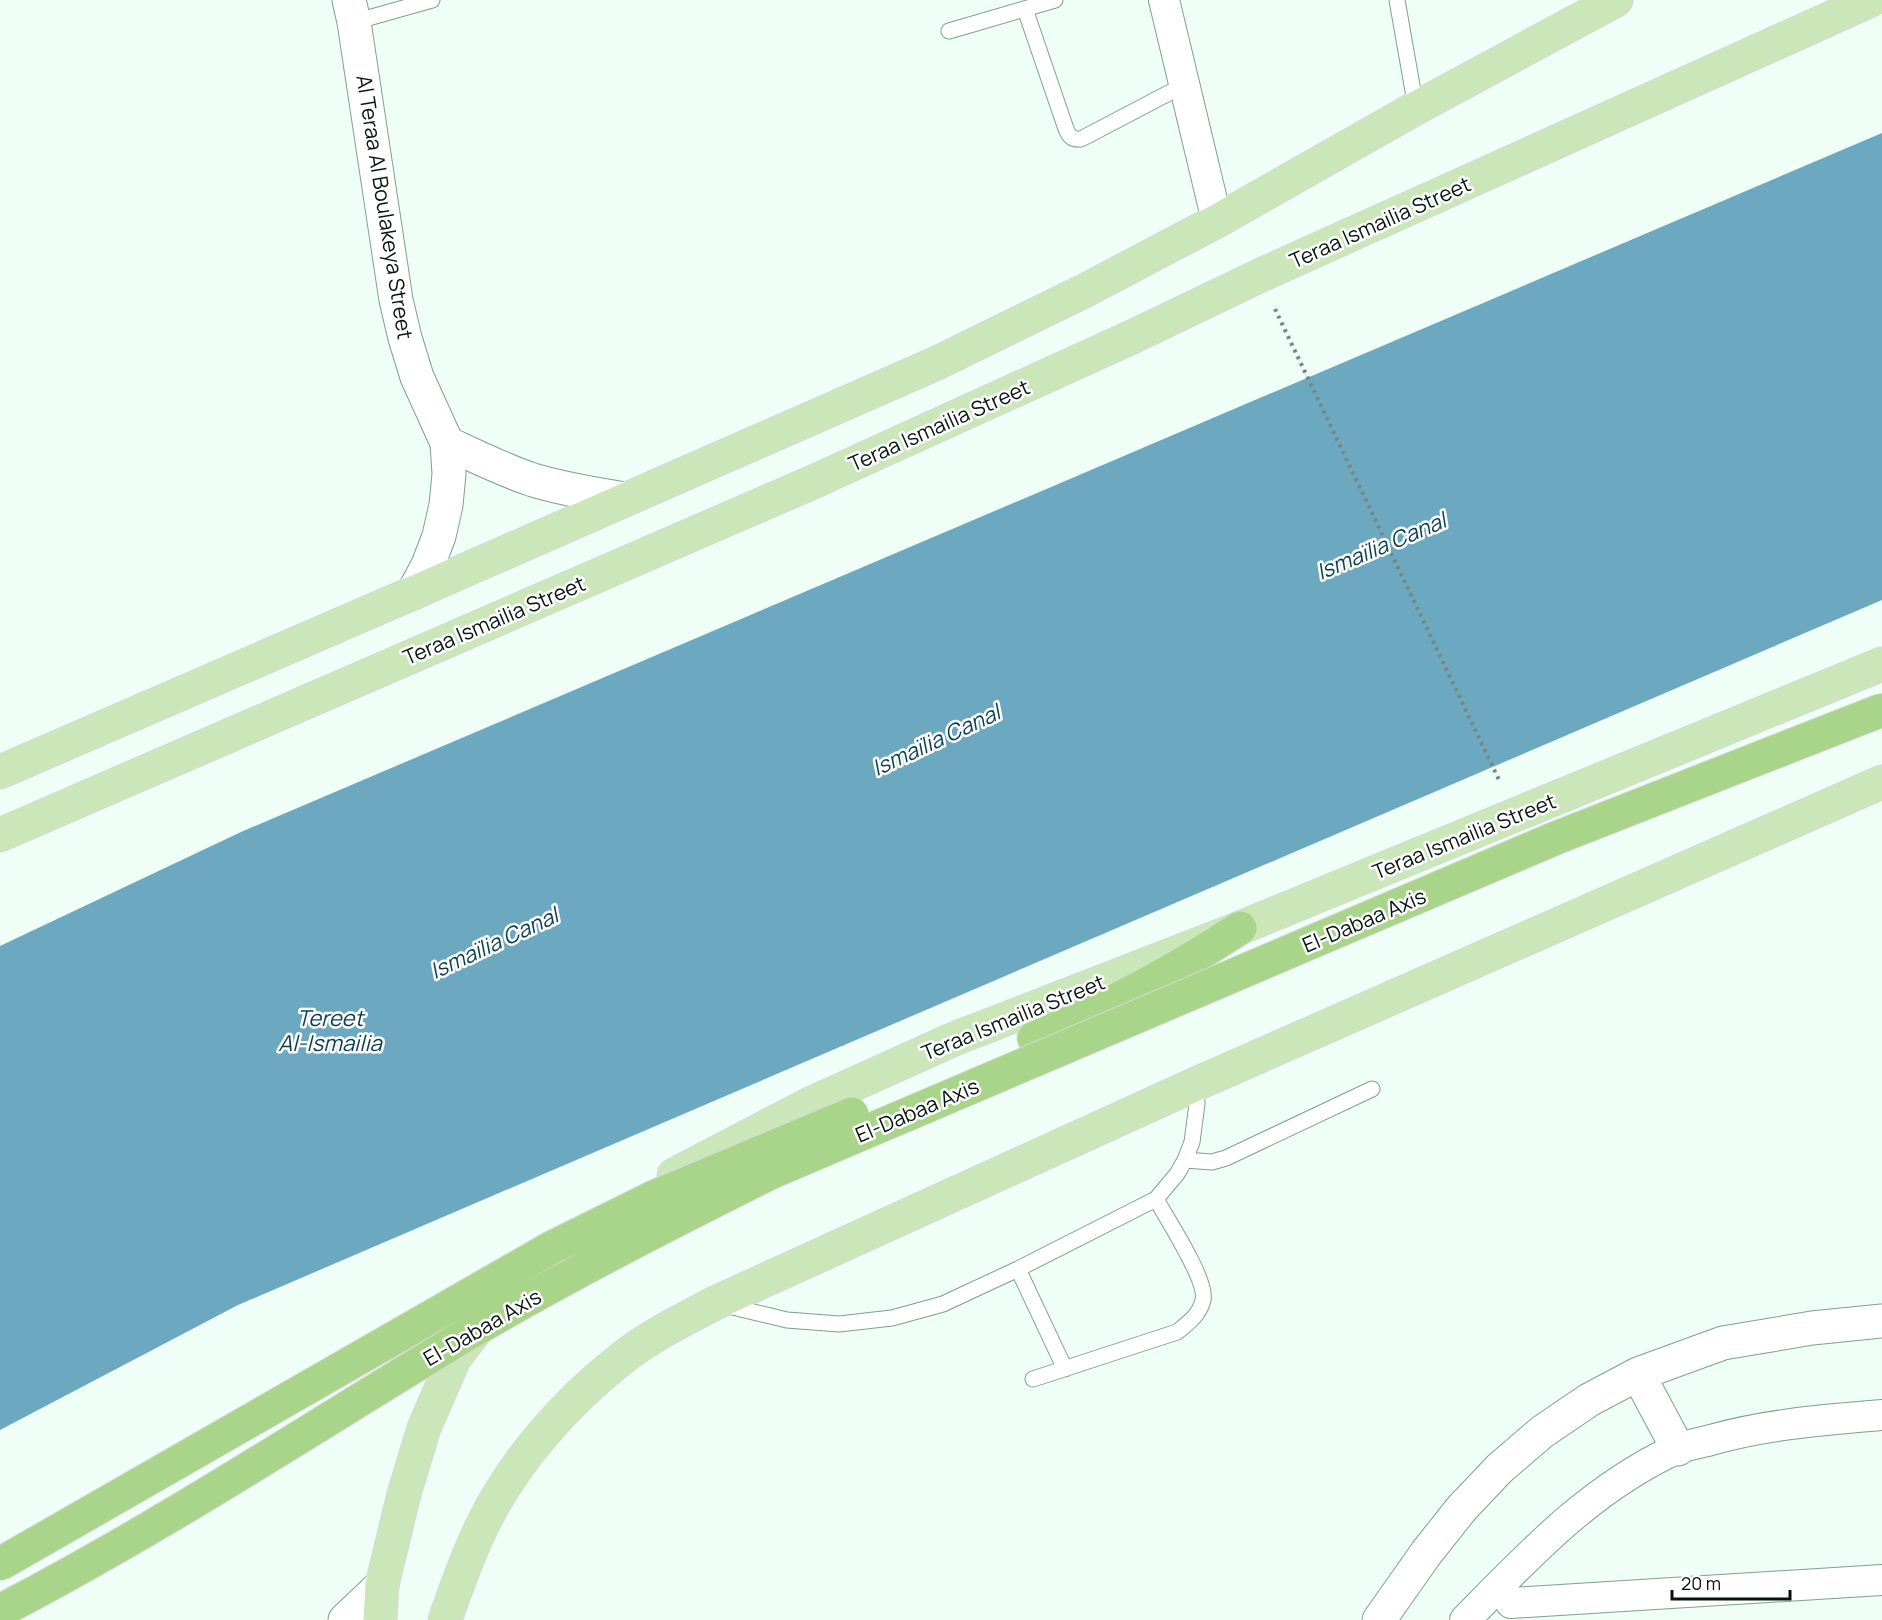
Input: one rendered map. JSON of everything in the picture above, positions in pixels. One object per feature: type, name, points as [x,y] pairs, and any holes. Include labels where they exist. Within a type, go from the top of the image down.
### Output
[{"type":"highway","name":"El-Dabaa Axis","points":[[0,1611],[233,1479],[466,1336],[556,1284],[772,1172],[1556,838],[1882,710]]},
{"type":"highway","points":[[0,1564],[551,1248],[706,1173],[1077,1020],[1130,995],[1191,960],[1240,928]]},
{"type":"main road","points":[[0,771],[413,594],[937,363],[1084,291],[1217,221],[1416,108],[1616,0]]},
{"type":"main road","name":"Teraa Ismailia Street","points":[[0,835],[813,482],[1132,337],[1259,276],[1871,0]]},
{"type":"main road","name":"Teraa Ismailia Street","points":[[380,1620],[382,1585],[404,1494],[421,1439],[454,1359],[503,1293],[565,1242],[628,1199],[810,1104],[954,1039],[1240,928],[1882,664]]},
{"type":"main road","points":[[445,1620],[460,1574],[483,1524],[510,1477],[543,1434],[580,1394],[622,1358],[667,1328],[715,1302],[1196,1084],[1882,782]]},
{"type":"street","points":[[1164,0],[1217,221]]},
{"type":"street","name":"Al Teraa Al Boulakeya Street","points":[[352,11],[396,300],[417,377],[447,443],[446,505],[439,536],[428,566],[413,594]]},
{"type":"street","points":[[447,443],[533,480],[625,499]]},
{"type":"street","points":[[1379,1620],[1427,1552],[1462,1508],[1500,1468],[1542,1432],[1589,1400],[1638,1374],[1723,1343],[1812,1328],[1882,1322]]},
{"type":"street","points":[[1638,1374],[1678,1449]]},
{"type":"street","points":[[1510,1600],[1573,1515],[1608,1488],[1678,1449],[1754,1429],[1803,1421],[1882,1415]]},
{"type":"street","points":[[1465,1620],[1510,1600],[1882,1580]]},
{"type":"street","points":[[345,1620],[382,1585]]},
{"type":"lane","points":[[352,11],[432,0]]},
{"type":"lane","points":[[949,31],[1054,0]]},
{"type":"lane","points":[[1396,0],[1416,108]]},
{"type":"lane","points":[[1025,9],[1068,135],[1072,138],[1081,139],[1185,85]]},
{"type":"lane","points":[[715,1302],[787,1320],[840,1323],[892,1318],[943,1304],[1156,1199],[1185,1160],[1192,1142],[1196,1123],[1196,1084]]},
{"type":"lane","points":[[1185,1160],[1212,1162],[1226,1158],[1372,1089]]},
{"type":"lane","points":[[1033,1379],[1177,1332],[1195,1318],[1204,1299],[1201,1280],[1156,1199]]},
{"type":"lane","points":[[1018,1269],[1065,1369]]},
{"type":"path","points":[[1272,304],[1496,775]]},
{"type":"water","name":"Tereet Al-Ismailia","points":[[1882,133],[1882,600],[238,1305],[0,1430],[0,946],[241,832]]},
{"type":"water label","name":"Ismaïlia Canal","points":[[1381,546]]},
{"type":"water label","name":"Ismaïlia Canal","points":[[936,740]]},
{"type":"water label","name":"Ismaïlia Canal","points":[[494,943]]}]
